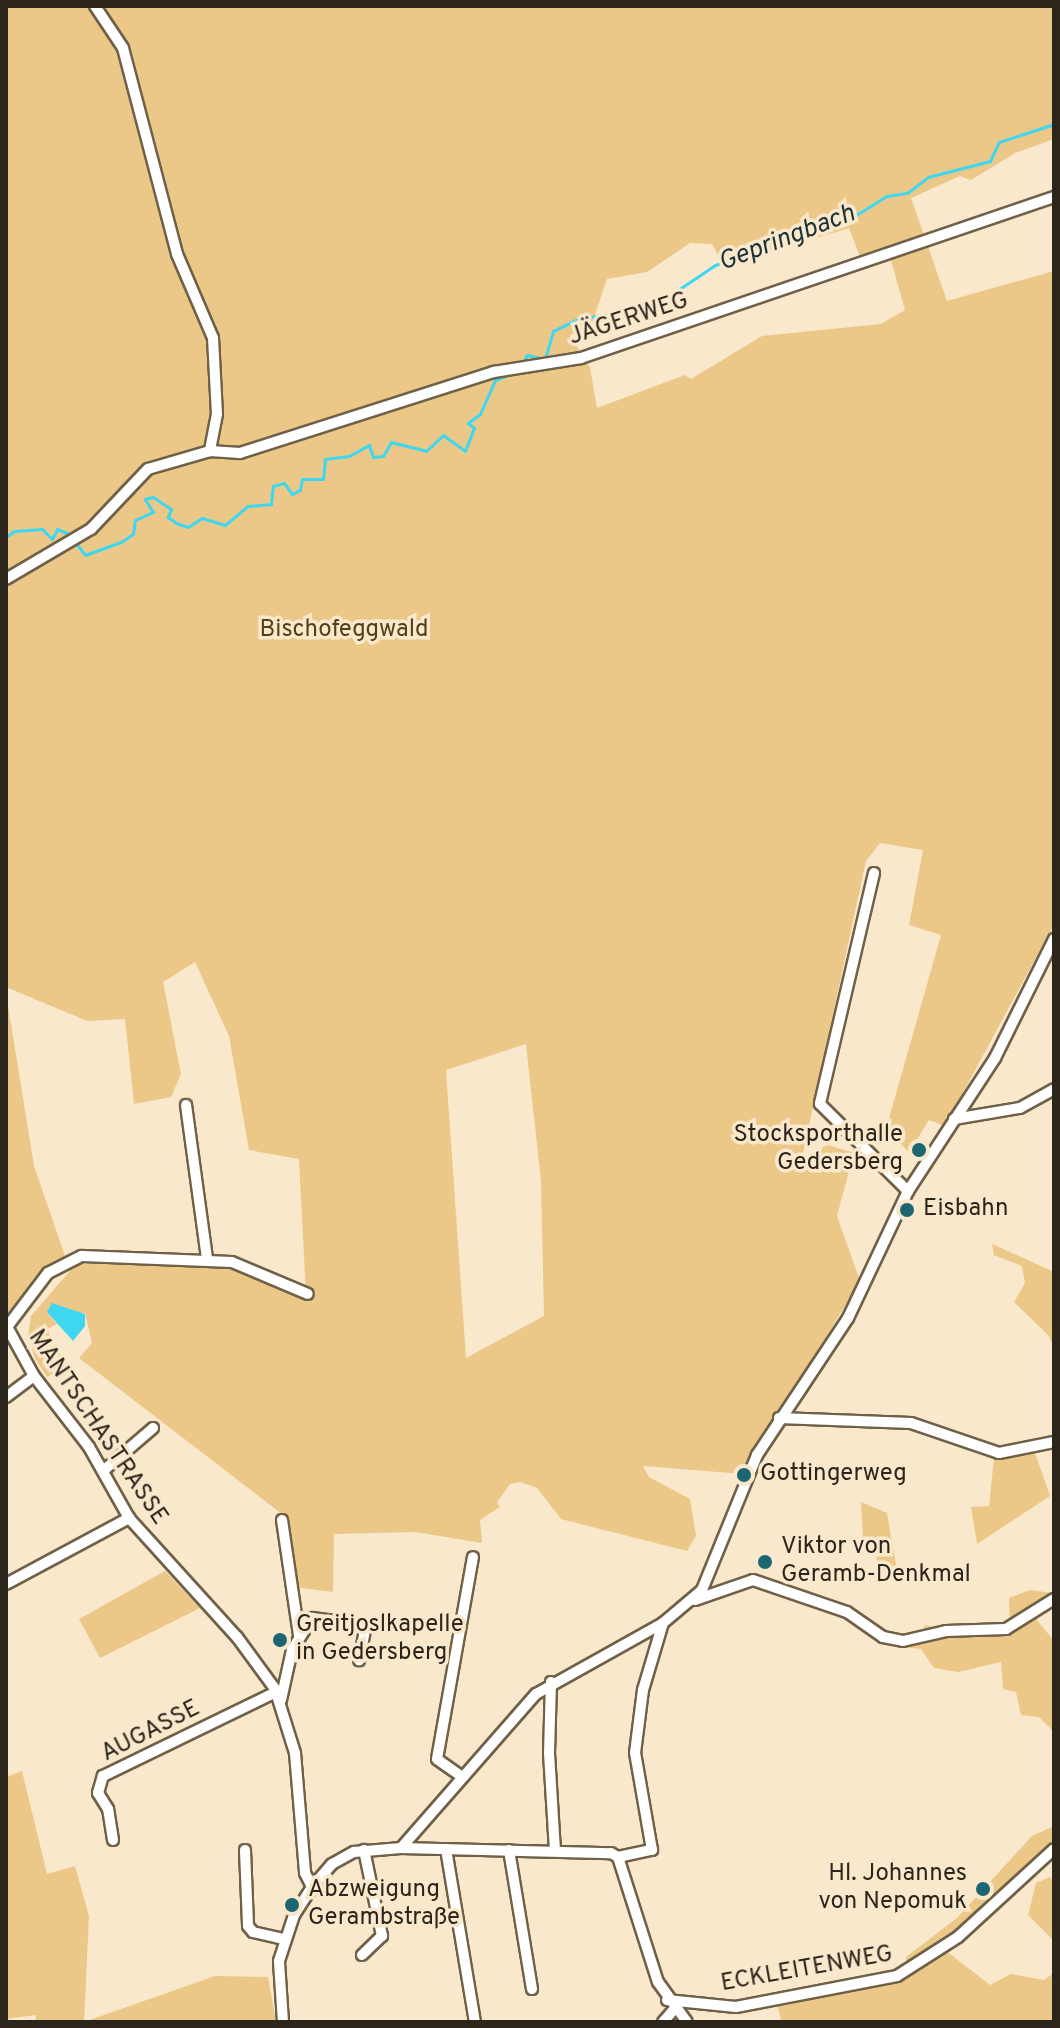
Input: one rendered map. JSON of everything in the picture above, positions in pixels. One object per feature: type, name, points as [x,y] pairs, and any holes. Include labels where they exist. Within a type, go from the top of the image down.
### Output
[{"type":"street","points":[[6,579],[83,535],[148,469],[210,451],[217,414],[213,338],[177,254],[123,48],[95,6]]},
{"type":"street","name":"JÄGERWEG","points":[[210,451],[240,453],[520,367],[594,354],[1054,197]]},
{"type":"street","points":[[874,873],[820,1104],[908,1191]]},
{"type":"street","points":[[693,1601],[711,1572],[754,1462],[779,1418],[848,1318],[908,1191],[1014,1022],[1054,939]]},
{"type":"street","points":[[954,1119],[1020,1108],[1054,1089]]},
{"type":"street","points":[[186,1105],[207,1259]]},
{"type":"street","points":[[7,1326],[37,1284],[68,1260],[99,1254],[207,1259],[251,1267],[308,1294]]},
{"type":"street","name":"MANTSCHASTRASSE","points":[[7,1326],[34,1376],[103,1471],[129,1518],[237,1637],[278,1697],[295,1753],[305,1873],[312,1887]]},
{"type":"street","points":[[6,1397],[34,1376]]},
{"type":"street","points":[[779,1418],[911,1423],[999,1453],[1021,1453],[1054,1442]]},
{"type":"street","points":[[103,1471],[153,1428]]},
{"type":"street","points":[[6,1584],[129,1518]]},
{"type":"street","points":[[282,1520],[299,1635]]},
{"type":"street","points":[[461,1776],[437,1759],[473,1557]]},
{"type":"street","points":[[401,1848],[461,1776],[551,1682],[663,1623],[693,1601],[753,1580],[847,1612],[883,1637],[903,1641],[946,1631],[1006,1629],[1054,1599]]},
{"type":"street","points":[[278,1697],[299,1635],[312,1618],[366,1625],[359,1660]]},
{"type":"street","points":[[283,2022],[277,1976],[284,1939],[312,1887],[341,1858],[364,1850],[401,1848],[555,1851],[618,1857],[652,1850],[635,1753],[643,1690],[663,1623]]},
{"type":"street","points":[[551,1682],[555,1851]]},
{"type":"street","name":"AUGASSE","points":[[113,1840],[108,1809],[98,1793],[103,1776],[278,1697]]},
{"type":"street","points":[[446,1849],[475,2022]]},
{"type":"street","name":"ECKLEITENWEG","points":[[671,2004],[736,2007],[897,1976],[958,1937],[1054,1849]]},
{"type":"street","points":[[245,1850],[248,1926],[253,1932],[284,1939]]},
{"type":"street","points":[[362,1955],[382,1936],[364,1850]]},
{"type":"street","points":[[509,1850],[532,1989]]},
{"type":"street","points":[[618,1857],[671,2004],[687,2022]]},
{"type":"street","points":[[663,2022],[671,2004]]},
{"type":"green space","name":"Bischofeggwald","points":[[6,6],[1054,6],[1054,139],[1015,153],[971,180],[960,176],[911,198],[947,301],[1054,271],[1054,924],[945,1126],[929,1120],[909,1152],[886,1129],[941,935],[909,925],[923,850],[880,843],[866,861],[802,1158],[828,1145],[854,1153],[837,1216],[860,1281],[743,1474],[643,1466],[649,1477],[690,1499],[696,1536],[687,1551],[561,1519],[537,1488],[520,1482],[510,1484],[497,1502],[500,1507],[480,1520],[482,1543],[416,1532],[334,1534],[333,1592],[295,1587],[282,1514],[79,1358],[92,1343],[85,1313],[47,1312],[57,1324],[48,1329],[51,1345],[61,1354],[56,1372],[47,1377],[35,1358],[28,1337],[31,1316],[76,1264],[219,1265],[306,1295],[299,1159],[249,1150],[229,1036],[195,962],[163,982],[181,1074],[171,1097],[134,1104],[125,1019],[87,1021],[6,987]],"holes":[[[849,228],[861,259],[888,250],[905,310],[881,324],[762,336],[691,379],[685,375],[597,408],[590,368],[570,335],[591,326],[607,279],[647,272],[690,243],[712,244],[724,266]],[[526,1044],[541,1181],[544,1316],[466,1358],[446,1070]]]},
{"type":"green space","points":[[6,993],[34,1166],[65,1256],[8,1316]]},
{"type":"green space","points":[[992,1244],[1054,1272],[1054,1348],[1049,1336],[1014,1302],[1025,1283],[1022,1266],[994,1255]]},
{"type":"green space","points":[[1035,1453],[1050,1496],[977,1544],[971,1507],[989,1506],[994,1458]]},
{"type":"green space","points":[[861,1502],[887,1513],[897,1570],[877,1571],[876,1540],[863,1537]]},
{"type":"green space","points":[[165,1571],[200,1608],[100,1658],[79,1619]]},
{"type":"green space","points":[[1030,1590],[1052,1593],[1032,1614],[1054,1641],[1054,1732],[1039,1717],[1021,1715],[1016,1692],[1003,1689],[1001,1662],[958,1672],[934,1668],[921,1649],[893,1646],[921,1639],[925,1625],[970,1638],[1010,1633],[1009,1598]]},
{"type":"green space","points":[[22,1771],[47,1874],[75,1866],[89,1916],[84,2022],[35,2022],[36,2015],[6,2019],[6,1777]]},
{"type":"green space","points":[[1054,1826],[1054,1853],[945,1950],[990,1985],[1011,1974],[1044,1980],[1054,1973],[1054,2022],[782,2022],[776,2001],[907,1978],[906,1957],[957,1918],[1032,1836]]},
{"type":"green space","points":[[1050,1877],[1054,1883],[1054,1941],[1028,1915],[1036,1883]]},
{"type":"green space","points":[[215,1976],[268,1977],[276,2022],[84,2022]]},
{"type":"water","points":[[52,1303],[85,1314],[85,1326],[73,1341],[47,1312]]},
{"type":"waterway","name":"Gepringbach","points":[[522,364],[527,355],[545,359],[553,331],[576,320],[657,304],[715,265],[856,215],[887,196],[907,193],[928,177],[990,161],[999,142],[1054,124]]},
{"type":"waterway","name":"Gepringbach","points":[[75,542],[85,555],[121,542],[133,534],[135,520],[153,512],[145,499],[153,497],[171,509],[168,517],[176,523],[188,527],[202,518],[225,525],[248,506],[271,504],[273,486],[284,483],[292,494],[300,490],[302,479],[323,479],[325,459],[349,456],[369,445],[373,457],[383,456],[391,442],[426,451],[443,435],[465,451],[474,428],[468,423],[480,414],[495,380],[511,374]]},
{"type":"waterway","name":"Gepringbach","points":[[6,537],[14,531],[42,529],[52,539],[57,529],[72,535]]},
{"type":"place","name":"Stocksporthalle Gedersberg","points":[[919,1150]]},
{"type":"place","name":"Eisbahn","points":[[907,1210]]},
{"type":"place","name":"Gottingerweg","points":[[744,1475]]},
{"type":"place","name":"Viktor von Geramb-Denkmal","points":[[765,1562]]},
{"type":"place","name":"Greitjoslkapelle in Gedersberg","points":[[280,1640]]},
{"type":"place","name":"Hl. Johannes von Nepomuk","points":[[983,1889]]},
{"type":"place","name":"Abzweigung Gerambstraße","points":[[292,1905]]}]
